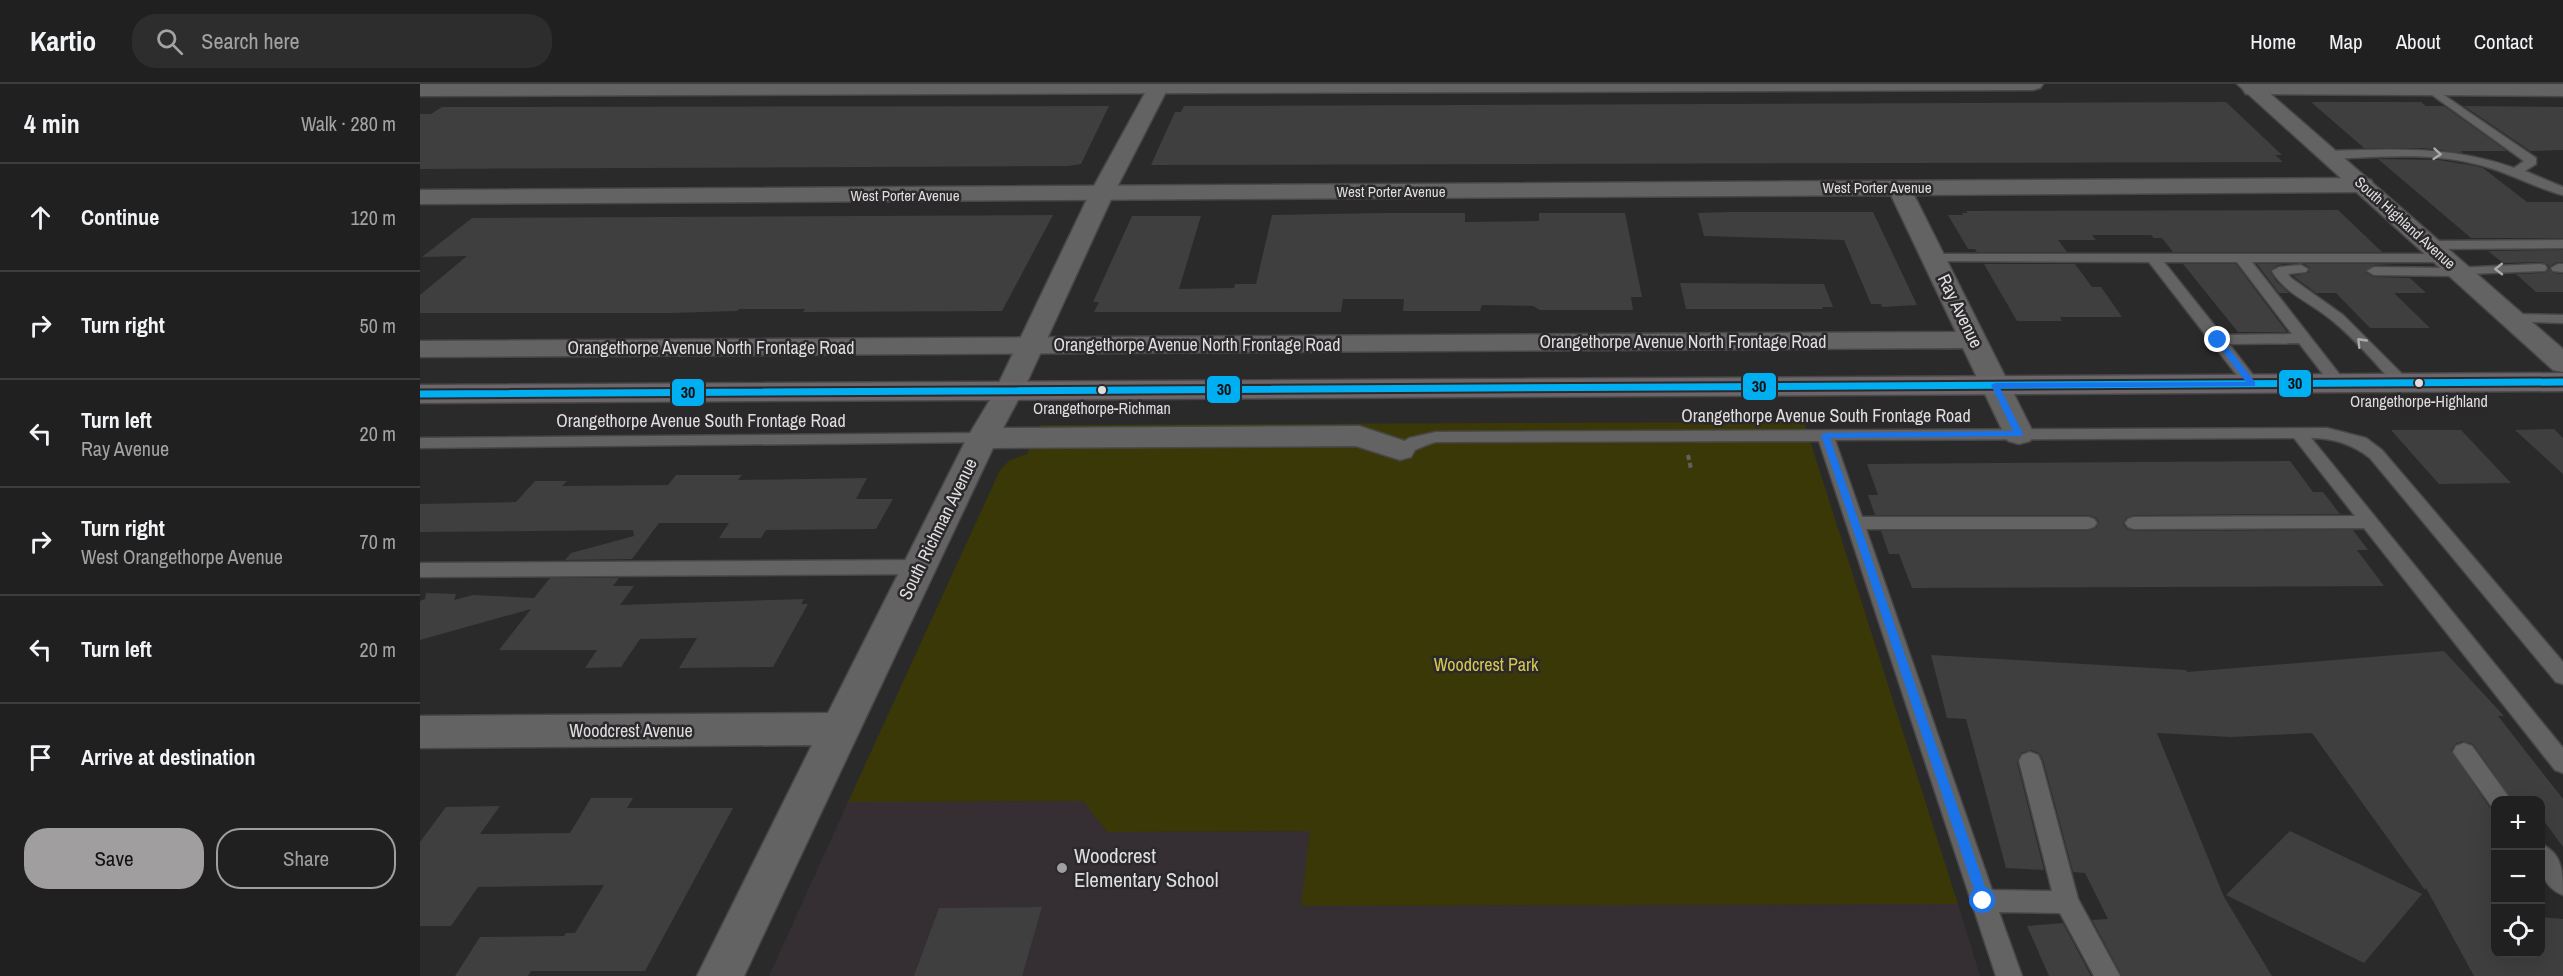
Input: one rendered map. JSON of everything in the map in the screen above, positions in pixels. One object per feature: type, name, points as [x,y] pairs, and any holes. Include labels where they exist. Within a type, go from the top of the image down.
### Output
[{"type":"main road","points":[[420,394],[2563,382]]},
{"type":"street","points":[[420,90],[2033,84]]},
{"type":"street","name":"South Richman Avenue","points":[[720,976],[982,438],[1032,346],[1101,195],[1160,86]]},
{"type":"street","points":[[2250,87],[2386,87],[2432,90],[2526,87],[2563,90]]},
{"type":"street","name":"South Highland Avenue","points":[[2250,87],[2563,364]]},
{"type":"street","name":"West Porter Avenue","points":[[420,198],[2362,185]]},
{"type":"street","name":"Ray Avenue","points":[[1899,188],[2019,434]]},
{"type":"street","name":"Orangethorpe Avenue North Frontage Road","points":[[420,349],[1974,340]]},
{"type":"street","points":[[982,438],[1359,436],[1400,450]]},
{"type":"street","name":"Woodcrest Avenue","points":[[420,732],[841,729]]},
{"type":"lane","points":[[2432,90],[2532,161],[2516,172]]},
{"type":"lane","points":[[2328,155],[2417,152],[2461,156],[2495,164],[2563,191]]},
{"type":"lane","points":[[2402,383],[2349,328],[2320,304],[2289,284],[2279,271],[2448,261],[2563,244]]},
{"type":"lane","points":[[1934,258],[2448,261],[2540,268]]},
{"type":"lane","points":[[2154,259],[2252,384]]},
{"type":"lane","points":[[2242,259],[2339,384]]},
{"type":"lane","points":[[2512,318],[2563,319]]},
{"type":"lane","points":[[2218,340],[2304,338]]},
{"type":"lane","points":[[2298,433],[2563,764]]},
{"type":"lane","name":"Orangethorpe Avenue South Frontage Road","points":[[1400,450],[1415,442],[1436,438],[2327,433],[2360,442],[2376,454],[2563,676]]},
{"type":"lane","points":[[1825,435],[2008,976]]},
{"type":"lane","name":"Orangethorpe Avenue South Frontage Road","points":[[423,446],[982,438]]},
{"type":"lane","points":[[2134,523],[2369,522]]},
{"type":"lane","points":[[1855,523],[2088,523]]},
{"type":"lane","points":[[420,570],[920,567]]},
{"type":"lane","points":[[2464,752],[2496,796]]},
{"type":"lane","points":[[2030,761],[2067,902],[2107,976]]},
{"type":"lane","points":[[2545,859],[2563,884]]},
{"type":"lane","points":[[1983,901],[2067,902]]},
{"type":"shaded area","name":"Woodcrest Elementary School","points":[[1083,801],[1107,832],[1310,831],[1302,906],[1958,904],[1980,976],[769,976],[848,802]]},
{"type":"green space","name":"Woodcrest Park","points":[[1804,422],[1958,904],[1301,906],[1310,831],[1107,832],[1083,801],[848,802],[1000,470],[1010,460],[1027,454],[1041,425]]},
{"type":"building","points":[[2226,102],[2282,155],[2275,155],[2283,162],[1151,165],[1175,112],[1181,112],[1184,106]]},
{"type":"building","points":[[2311,102],[2421,102],[2426,106],[2444,106],[2507,151],[2461,151],[2462,153],[2423,148],[2364,148]]},
{"type":"building","points":[[1109,106],[1081,164],[1068,166],[420,169],[420,114],[431,114],[442,107]]},
{"type":"building","points":[[2464,106],[2563,107],[2563,150],[2530,151]]},
{"type":"building","points":[[2378,159],[2439,160],[2475,166],[2483,168],[2527,202],[2563,202],[2563,238],[2471,238]]},
{"type":"building","points":[[2338,210],[2382,252],[2173,252],[2162,238],[2154,238],[2151,235],[2092,235],[2096,240],[2058,240],[2067,252],[1977,252],[1975,249],[1968,249],[1948,215],[1963,215],[1962,213],[1968,213],[1966,211]]},
{"type":"building","points":[[1873,212],[1917,305],[1882,307],[1881,304],[1871,304],[1844,240],[1704,236],[1698,213]]},
{"type":"building","points":[[1465,213],[1465,222],[1539,221],[1539,213],[1625,213],[1642,297],[1631,297],[1633,310],[1540,310],[1533,306],[1482,305],[1480,311],[1403,311],[1404,299],[1343,299],[1341,312],[1094,312],[1099,302],[1093,302],[1132,216],[1201,216],[1179,289],[1234,288],[1235,284],[1256,284],[1272,215]]},
{"type":"building","points":[[1053,215],[1002,311],[803,312],[805,309],[739,309],[737,311],[672,313],[420,313],[420,295],[467,256],[422,257],[472,218]]},
{"type":"building","points":[[2563,250],[2563,262],[2557,262],[2549,267],[2540,262],[2503,263],[2488,251]]},
{"type":"building","points":[[1984,264],[2075,264],[2092,287],[2101,287],[2122,317],[2060,317],[2062,321],[2017,321]]},
{"type":"building","points":[[2183,264],[2236,264],[2287,332],[2238,332]]},
{"type":"building","points":[[2257,264],[2284,264],[2270,271],[2276,281],[2289,293],[2279,293]]},
{"type":"building","points":[[2304,264],[2395,264],[2374,265],[2365,272],[2374,277],[2410,278],[2426,293],[2394,293],[2430,328],[2370,328],[2336,293],[2316,293],[2293,276],[2308,273],[2310,268]]},
{"type":"building","points":[[2549,268],[2553,273],[2563,274],[2563,292],[2536,292],[2516,274],[2545,273]]},
{"type":"building","points":[[1680,283],[1824,284],[1833,307],[1822,307],[1823,309],[1686,309]]},
{"type":"building","points":[[2554,429],[2563,438],[2563,474],[2515,430]]},
{"type":"building","points":[[2391,430],[2461,430],[2511,483],[2439,484]]},
{"type":"building","points":[[2290,461],[2313,492],[2323,492],[2340,514],[2134,515],[2126,518],[2123,524],[2127,529],[2134,531],[2353,530],[2368,550],[2357,550],[2384,586],[1912,588],[1899,554],[1889,554],[1881,531],[2088,531],[2096,528],[2099,522],[2095,517],[2088,515],[1875,515],[1868,495],[1878,495],[1867,464]]},
{"type":"building","points":[[676,475],[742,475],[738,480],[867,478],[856,499],[893,499],[876,529],[766,530],[761,538],[719,538],[729,523],[659,523],[632,559],[565,560],[571,553],[634,536],[633,530],[420,532],[420,504],[516,502],[535,481],[567,481],[562,486],[668,485]]},
{"type":"building","points":[[550,578],[619,578],[613,586],[634,586],[620,605],[804,599],[801,604],[808,604],[773,667],[679,668],[697,638],[640,639],[621,667],[585,668],[597,650],[499,650],[531,609],[420,640],[420,601],[425,599],[426,593],[456,594],[454,600],[473,595],[534,598]]},
{"type":"building","points":[[2444,651],[2504,716],[2498,716],[2563,799],[2563,847],[2545,822],[2545,796],[2509,796],[2473,744],[2463,741],[2455,744],[2451,751],[2491,808],[2491,958],[2545,958],[2545,917],[2563,919],[2563,976],[2474,976],[2426,888],[2425,890],[2312,733],[2231,737],[2157,733],[2224,897],[2272,976],[2122,976],[2092,920],[2108,919],[2085,873],[2073,872],[2043,760],[2039,753],[2031,750],[2021,753],[2017,762],[2044,870],[2006,868],[1966,719],[1947,718],[1931,655],[2186,670],[2187,672]]},
{"type":"building","points":[[591,798],[633,798],[627,808],[733,808],[645,971],[531,971],[528,976],[455,976],[480,937],[564,936],[566,933],[575,933],[604,885],[478,887],[451,926],[420,926],[420,842],[446,807],[500,806],[480,834],[570,833]]},
{"type":"building","points":[[2290,831],[2422,894],[2364,963],[2226,895]]},
{"type":"building","points":[[1042,907],[1022,976],[914,976],[939,908]]},
{"type":"building","points":[[2063,923],[2091,976],[2049,976],[2027,926]]},
{"type":"transit line","name":"30","points":[[420,394],[2563,382]]},
{"type":"place","name":"Orangethorpe-Highland","points":[[2419,383]]},
{"type":"place","name":"Orangethorpe-Richman","points":[[1102,390]]},
{"type":"place","name":"Woodcrest Elementary School","points":[[1062,868]]},
{"type":"route","points":[[1983,901],[1825,435],[2019,434],[1995,385],[2252,384],[2218,340]]}]
